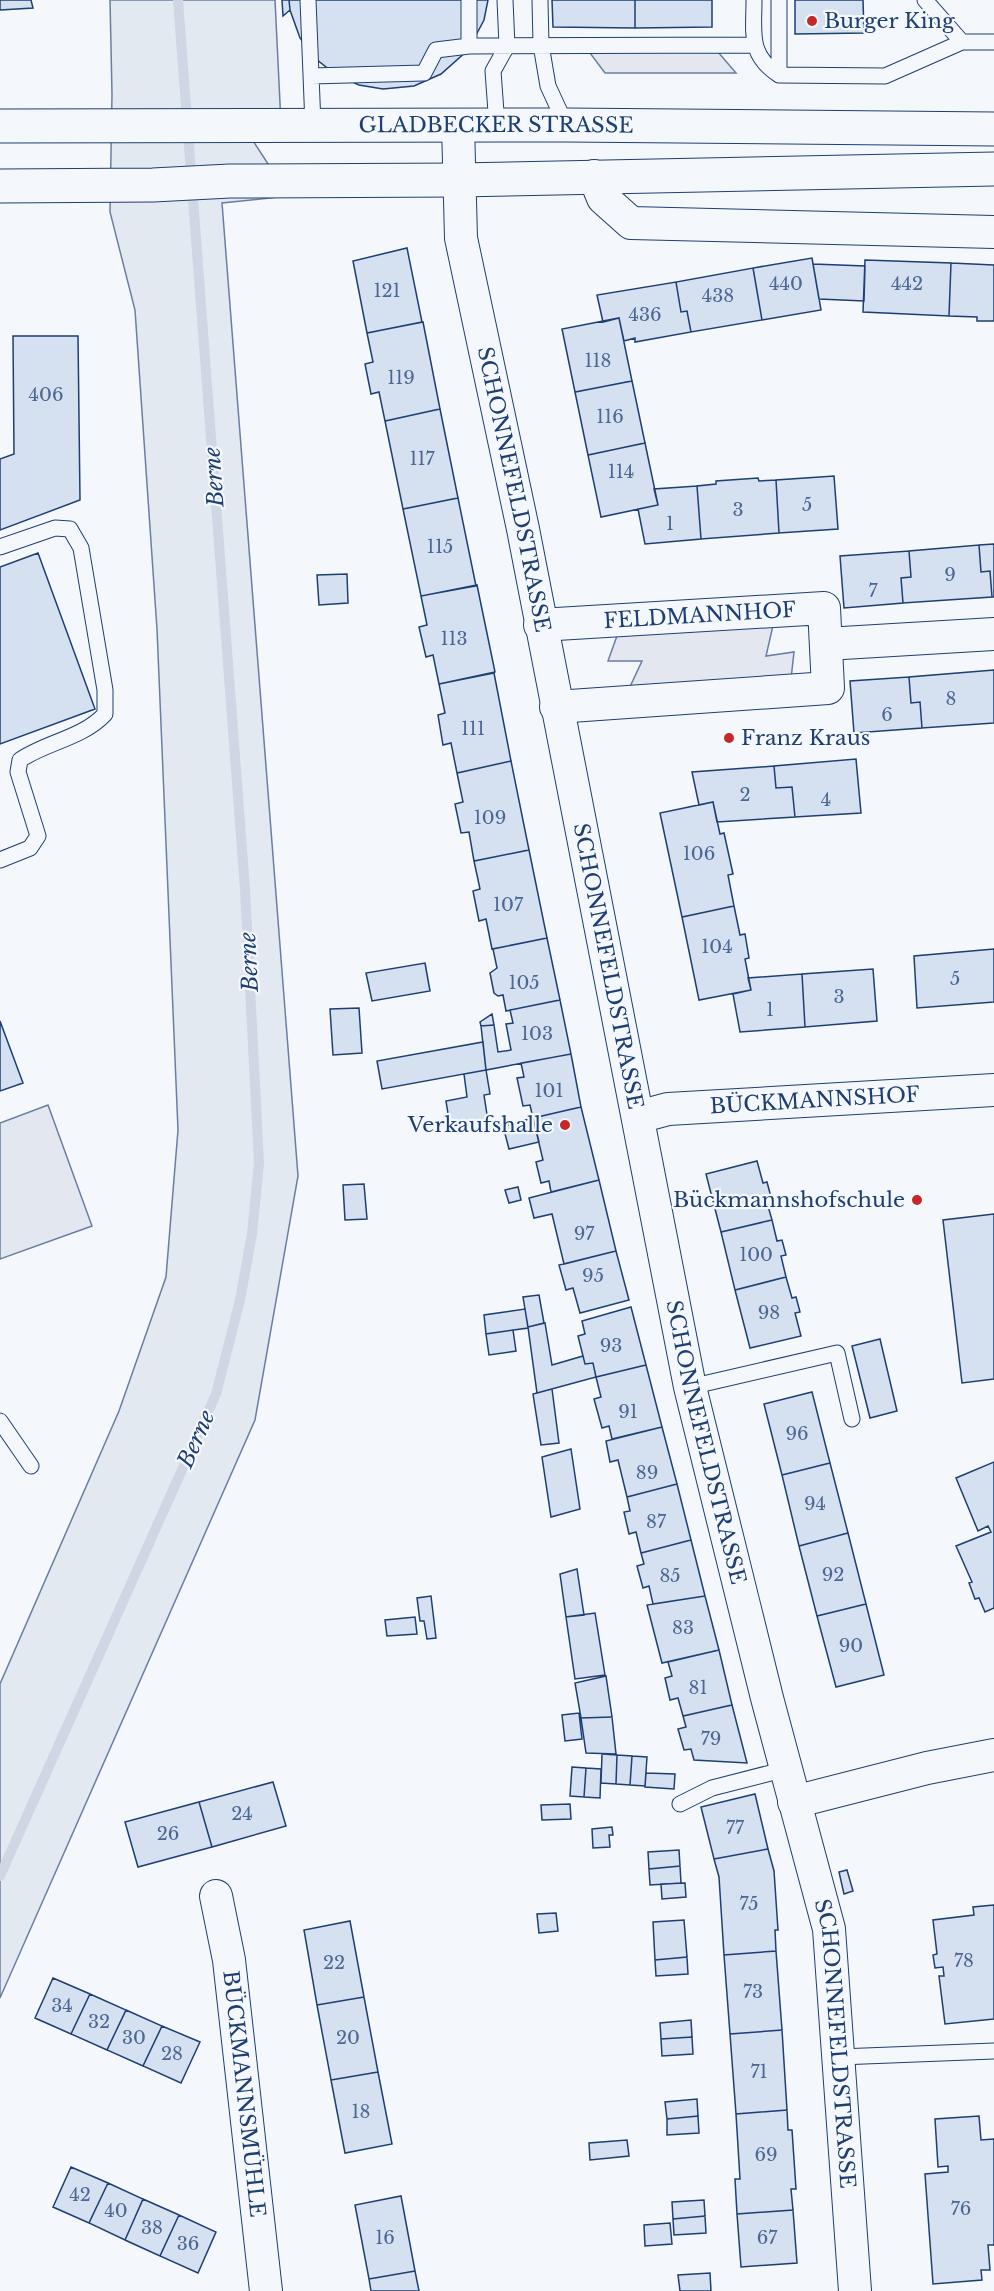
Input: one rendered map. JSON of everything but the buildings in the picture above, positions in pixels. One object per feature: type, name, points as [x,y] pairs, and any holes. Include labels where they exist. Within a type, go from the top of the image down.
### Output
[{"type":"main road","name":"GLADBECKER STRASSE","points":[[0,126],[566,125],[994,129]]},
{"type":"main road","points":[[0,186],[153,185],[230,181],[459,180],[994,169]]},
{"type":"street","name":"SCHONNEFELDSTRASSE","points":[[458,125],[461,238],[540,625],[690,1387],[794,1802],[829,1929],[855,2291]]},
{"type":"street","points":[[594,176],[603,198],[630,223],[994,232]]},
{"type":"street","name":"FELDMANNHOF","points":[[540,625],[824,608],[828,688],[556,707]]},
{"type":"street","points":[[826,644],[994,634]]},
{"type":"street","name":"BÜCKMANNSHOF","points":[[638,1117],[669,1109],[994,1090]]},
{"type":"street","points":[[794,1802],[927,1768],[994,1755]]},
{"type":"street","name":"BÜCKMANNSMÜHLE","points":[[216,1896],[229,1960],[266,2291]]},
{"type":"lane","points":[[309,0],[313,125]]},
{"type":"lane","points":[[469,46],[470,0]]},
{"type":"lane","points":[[497,126],[493,71],[507,46],[505,0]]},
{"type":"lane","points":[[540,0],[541,45],[548,86],[566,125]]},
{"type":"lane","points":[[754,0],[754,45],[759,58],[779,75],[885,76],[962,42],[994,42]]},
{"type":"lane","points":[[779,0],[779,75]]},
{"type":"lane","points":[[926,0],[962,42]]},
{"type":"lane","points":[[311,76],[424,73],[435,50],[469,46],[754,45]]},
{"type":"lane","points":[[0,547],[55,528],[70,529],[81,548],[105,690],[105,714],[95,724],[32,752],[20,760],[18,772],[38,837],[30,848],[0,860]]},
{"type":"lane","points":[[690,1387],[837,1353],[852,1419]]},
{"type":"lane","points":[[0,1421],[31,1466]]},
{"type":"lane","points":[[680,1803],[712,1788],[786,1769]]},
{"type":"lane","points":[[839,2057],[994,2051]]},
{"type":"shaded area","points":[[110,0],[275,0],[281,124],[244,127],[289,196],[222,203],[298,1176],[255,1420],[0,1998],[0,1684],[119,1411],[166,1277],[178,1130],[157,629],[135,310],[110,212],[112,94]]},
{"type":"shaded area","points":[[584,45],[712,45],[736,73],[605,73]]},
{"type":"shaded area","points":[[774,621],[766,656],[794,652],[791,679],[628,691],[642,661],[608,661],[618,633]]},
{"type":"shaded area","points":[[48,1105],[92,1226],[0,1259],[0,1123]]},
{"type":"waterway","name":"Berne","points":[[0,1876],[216,1394],[240,1300],[252,1234],[259,1163],[245,889],[178,0]]},
{"type":"place","name":"Burger King","points":[[812,21]]},
{"type":"place","name":"Franz Kraus","points":[[729,738]]},
{"type":"place","name":"Verkaufshalle","points":[[565,1125]]},
{"type":"place","name":"Bückmannshofschule","points":[[917,1200]]}]
